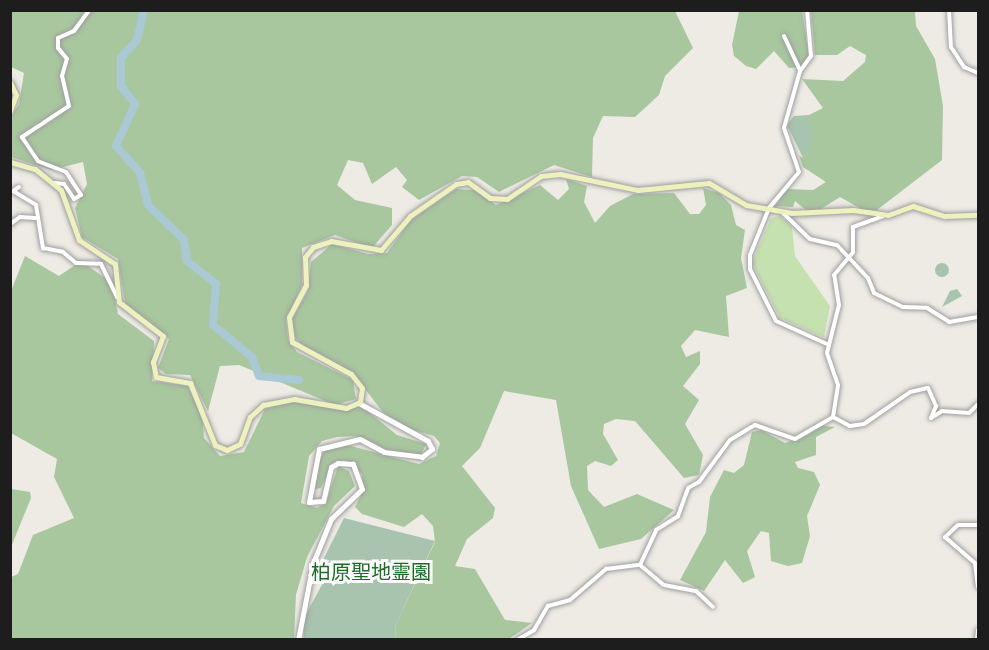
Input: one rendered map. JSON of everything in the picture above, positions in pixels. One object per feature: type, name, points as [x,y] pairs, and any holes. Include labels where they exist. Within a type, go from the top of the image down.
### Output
[{"type":"main road","points":[[10,82],[16,95],[10,111]]},
{"type":"main road","points":[[10,162],[56,183],[80,240],[115,264],[117,297],[129,313],[163,336],[154,374],[190,383],[219,448],[232,450],[240,444],[250,417],[263,405],[294,399],[346,408],[358,403],[363,395],[358,381],[307,355],[290,337],[289,317],[306,285],[305,257],[313,247],[331,241],[381,250],[410,216],[456,184],[468,182],[490,198],[507,199],[549,174],[638,190],[709,183],[746,205],[777,209],[853,210],[883,216],[914,206],[944,216],[978,215]]},
{"type":"street","points":[[56,183],[64,184],[74,199],[81,195],[66,172],[38,161],[22,137],[69,106],[62,76],[67,59],[58,48],[58,38],[74,31],[89,10]]},
{"type":"street","points":[[807,10],[811,56],[800,71],[784,128],[798,172],[769,207],[754,239],[750,269],[776,321],[827,344]]},
{"type":"street","points":[[949,10],[951,47],[964,67],[978,73]]},
{"type":"street","points":[[784,36],[800,71]]},
{"type":"street","points":[[19,187],[13,191],[18,196],[34,200],[34,218],[44,248],[63,252],[76,263],[102,264],[117,297]]},
{"type":"street","points":[[777,209],[810,239],[831,242],[849,258],[874,293],[903,308],[919,305],[949,322],[978,317]]},
{"type":"street","points":[[834,417],[838,385],[827,344],[839,305],[834,274],[849,258],[853,227],[883,216]]},
{"type":"street","points":[[10,224],[20,217],[34,218]]},
{"type":"street","points":[[834,417],[850,426],[864,424],[910,392],[928,388],[936,406],[931,418],[942,411],[969,413],[978,404]]},
{"type":"street","points":[[298,639],[313,563],[331,519],[362,489],[352,464],[338,463],[331,467],[323,501],[309,502],[319,449],[360,439],[384,452],[422,457],[432,449],[428,441],[358,403]]},
{"type":"street","points":[[640,566],[653,533],[678,516],[688,488],[730,440],[755,425],[795,439],[834,417]]},
{"type":"street","points":[[978,525],[958,525],[945,537],[975,563],[978,587]]},
{"type":"street","points":[[517,639],[534,630],[548,606],[570,600],[606,569],[640,566],[664,585],[696,591],[713,607]]},
{"type":"street","points":[[976,639],[978,630]]},
{"type":"green space","points":[[11,11],[675,11],[693,48],[665,76],[659,95],[635,117],[603,116],[593,138],[592,177],[554,165],[499,192],[477,177],[462,176],[419,200],[402,187],[407,180],[396,167],[372,184],[363,163],[348,160],[337,185],[355,200],[392,208],[392,225],[372,248],[335,235],[302,248],[302,285],[286,320],[288,340],[297,352],[353,380],[356,399],[335,405],[239,365],[220,366],[208,411],[190,375],[166,374],[158,368],[169,339],[125,303],[118,259],[82,237],[75,208],[87,184],[83,162],[51,170],[11,157],[11,117],[19,104],[24,73],[11,67]]},
{"type":"green space","points":[[739,11],[802,11],[809,56],[801,67],[789,68],[774,51],[756,69],[746,66],[734,56],[732,45]]},
{"type":"green space","points":[[811,11],[915,11],[916,26],[935,59],[943,106],[942,160],[877,210],[863,210],[840,197],[821,209],[807,211],[795,201],[793,207],[775,206],[787,189],[813,190],[826,182],[803,167],[799,155],[803,158],[809,115],[823,108],[802,79],[843,81],[865,62],[866,55],[850,46],[837,55],[815,55]]},
{"type":"green space","points":[[809,115],[813,143],[803,158],[787,125],[794,116]]},
{"type":"green space","points":[[566,179],[587,186],[584,202],[595,223],[610,206],[633,194],[674,193],[690,214],[699,214],[706,205],[703,188],[719,193],[731,205],[736,225],[745,230],[741,258],[747,288],[726,296],[729,337],[695,330],[681,346],[686,357],[700,351],[700,364],[683,386],[699,400],[685,424],[703,455],[699,475],[684,478],[635,421],[616,419],[604,424],[603,434],[618,460],[611,466],[595,461],[587,466],[588,490],[604,507],[637,494],[674,510],[641,539],[599,549],[571,486],[556,400],[504,391],[480,448],[462,466],[495,508],[493,518],[467,539],[455,566],[475,569],[505,620],[532,623],[509,639],[396,639],[395,626],[435,542],[433,526],[422,514],[404,527],[362,514],[355,507],[363,491],[362,474],[345,460],[332,464],[321,488],[315,489],[318,464],[325,450],[347,445],[419,464],[436,456],[440,443],[434,436],[392,424],[352,372],[306,349],[295,337],[292,319],[308,291],[311,262],[332,244],[368,254],[387,253],[411,220],[456,189],[474,190],[496,205],[540,185],[558,200],[569,189]]},
{"type":"green space","points":[[780,216],[792,227],[795,256],[830,306],[824,337],[780,318],[752,263],[771,218]]},
{"type":"green space","points":[[25,256],[59,276],[81,261],[112,283],[118,314],[154,341],[152,381],[187,386],[202,413],[204,438],[220,456],[244,452],[265,409],[291,401],[339,409],[361,406],[397,435],[426,444],[421,455],[389,452],[356,436],[337,437],[322,441],[309,456],[301,503],[317,508],[326,503],[338,466],[349,471],[355,486],[334,506],[307,557],[296,595],[294,639],[11,640],[11,577],[18,574],[33,535],[74,518],[54,477],[57,459],[11,433],[11,291]]},
{"type":"green space","points":[[942,263],[947,265],[949,270],[947,275],[942,277],[937,275],[935,270],[937,265]]},
{"type":"green space","points":[[957,289],[962,296],[942,307],[950,291]]},
{"type":"green space","points":[[814,425],[835,427],[816,437],[816,455],[795,462],[798,468],[814,472],[820,485],[807,516],[810,536],[802,563],[788,566],[771,561],[769,533],[761,531],[747,551],[755,577],[743,583],[725,560],[704,591],[680,580],[706,532],[710,497],[724,470],[734,473],[744,465],[752,432],[761,430],[785,443],[805,436]]},
{"type":"green space","points":[[11,489],[30,492],[31,498],[11,547]]},
{"type":"green space","name":"柏原聖地霊園","points":[[344,518],[435,541],[395,626],[396,639],[304,639],[303,620],[326,577],[319,568]]},
{"type":"waterway","points":[[144,10],[137,40],[121,58],[121,86],[135,104],[116,146],[140,173],[148,205],[184,240],[187,261],[216,284],[213,325],[252,357],[259,376],[299,380]]}]
